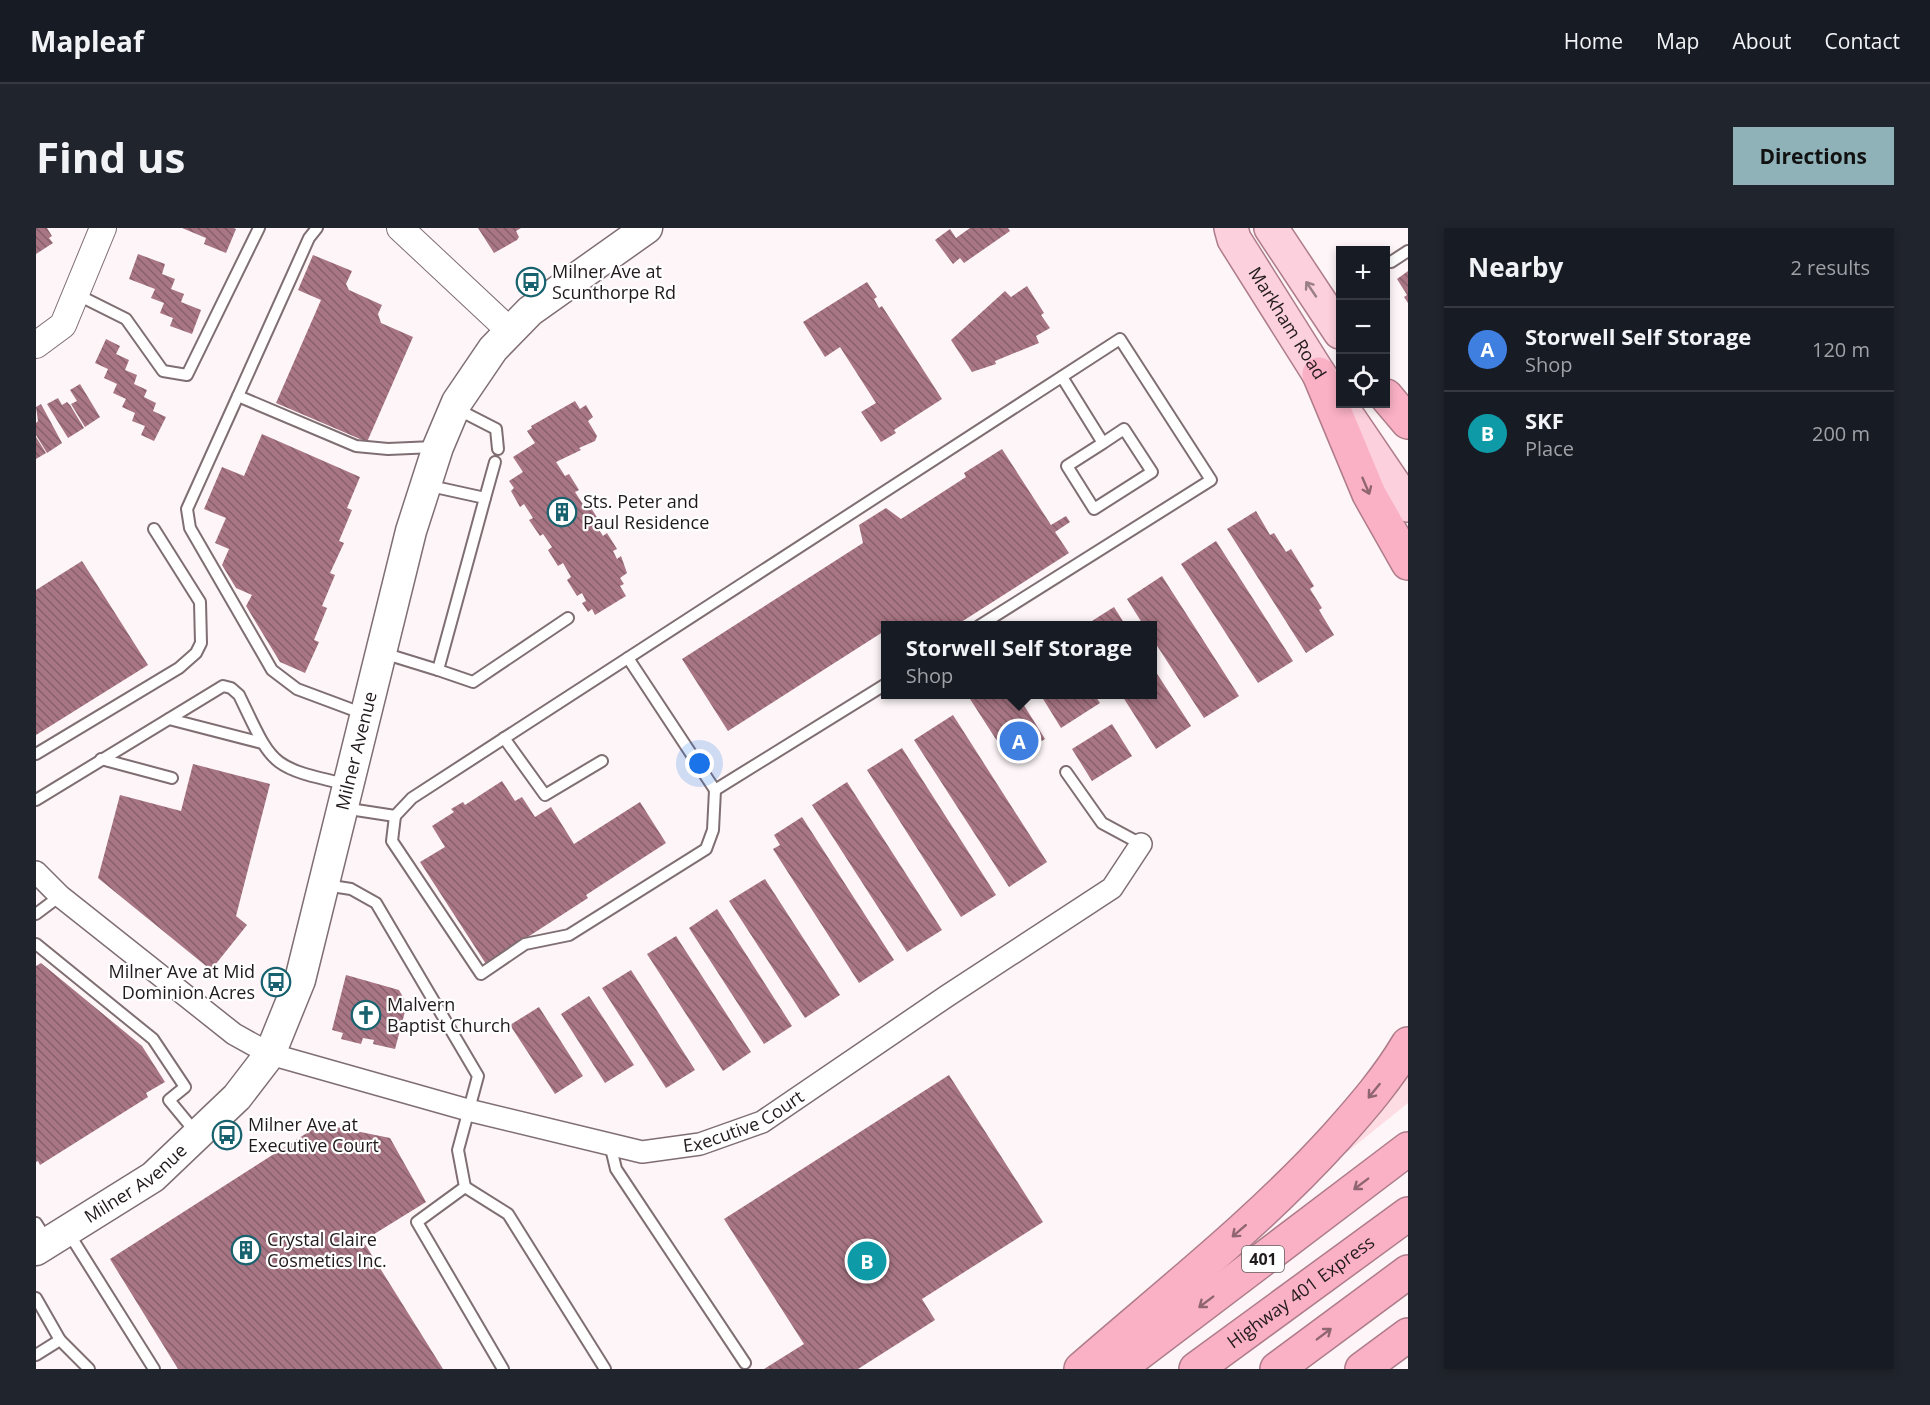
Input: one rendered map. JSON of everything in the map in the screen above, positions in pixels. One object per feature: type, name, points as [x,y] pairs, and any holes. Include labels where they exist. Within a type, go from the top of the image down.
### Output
[{"type":"highway","points":[[1319,374],[1369,494],[1408,563]]},
{"type":"highway","points":[[1390,402],[1408,422]]},
{"type":"highway","points":[[1081,1369],[1292,1186],[1396,1065],[1408,1044]]},
{"type":"highway","name":"401","points":[[1118,1369],[1408,1149]]},
{"type":"highway","name":"Highway 401 Express","points":[[1196,1369],[1408,1215]]},
{"type":"highway","points":[[1277,1369],[1408,1272]]},
{"type":"highway","points":[[1362,1369],[1408,1335]]},
{"type":"main road","name":"Milner Avenue","points":[[47,1237],[153,1177],[199,1136],[237,1097],[270,1054],[300,980],[380,652],[426,485],[438,447],[455,408],[492,349],[509,330],[558,289],[647,228]]},
{"type":"main road","name":"Markham Road","points":[[1232,228],[1233,239],[1319,374],[1408,505]]},
{"type":"main road","name":"Markham Road","points":[[1271,228],[1336,325]]},
{"type":"main road","points":[[1390,404],[1408,434]]},
{"type":"street","points":[[36,345],[63,325],[103,228]]},
{"type":"street","points":[[400,228],[509,330]]},
{"type":"street","name":"Executive Court","points":[[36,872],[60,896],[234,1034],[270,1054],[468,1110],[642,1152],[700,1144],[762,1122],[947,996],[1112,888],[1141,844]]},
{"type":"lane","points":[[76,294],[126,319],[163,371],[187,375],[259,228]]},
{"type":"lane","points":[[317,228],[309,238],[187,509],[186,518],[272,670],[297,689],[364,714]]},
{"type":"lane","points":[[1390,262],[1408,251]]},
{"type":"lane","points":[[628,658],[716,790],[713,830],[706,849],[569,935],[525,945],[481,974],[392,841],[395,816],[412,798],[1120,339],[1211,480],[987,621]]},
{"type":"lane","points":[[1062,377],[1102,443]]},
{"type":"lane","points":[[238,396],[356,446],[388,449],[438,447]]},
{"type":"lane","points":[[455,408],[496,429],[498,449]]},
{"type":"lane","points":[[1124,429],[1152,472],[1094,509],[1066,466],[1102,443],[1124,429]]},
{"type":"lane","points":[[438,670],[495,462]]},
{"type":"lane","points":[[426,485],[485,498]]},
{"type":"lane","points":[[36,754],[179,668],[196,653],[201,643],[200,602],[154,529]]},
{"type":"lane","points":[[380,652],[473,682],[568,618]]},
{"type":"lane","points":[[36,800],[223,686],[231,688],[239,695],[262,743],[270,756],[282,766],[345,796],[395,816]]},
{"type":"lane","points":[[716,790],[881,687]]},
{"type":"lane","points":[[169,719],[262,743]]},
{"type":"lane","points":[[504,738],[545,795],[602,761]]},
{"type":"lane","points":[[101,759],[172,778]]},
{"type":"lane","points":[[1066,772],[1102,823],[1141,844]]},
{"type":"lane","points":[[325,885],[351,889],[376,903],[478,1076],[458,1150],[465,1187],[508,1214],[605,1369]]},
{"type":"lane","points":[[36,914],[60,896]]},
{"type":"lane","points":[[36,944],[153,1039],[185,1087],[169,1100],[199,1136]]},
{"type":"lane","points":[[610,1144],[616,1169],[745,1363]]},
{"type":"lane","points":[[465,1187],[417,1222],[503,1369]]},
{"type":"lane","points":[[47,1237],[154,1369]]},
{"type":"lane","points":[[36,1298],[60,1340],[89,1369]]},
{"type":"lane","points":[[36,1355],[60,1340]]},
{"type":"shaded area","points":[[1408,1062],[1408,1103],[1346,1153],[1338,1153]]},
{"type":"building","points":[[36,228],[47,228],[52,236],[49,238],[53,243],[36,254]]},
{"type":"building","points":[[182,228],[236,229],[226,253],[204,244],[206,238]]},
{"type":"building","points":[[478,228],[521,228],[516,231],[519,237],[517,240],[494,253]]},
{"type":"building","points":[[970,228],[1008,228],[1010,231],[964,263],[960,258],[953,264],[935,240],[950,229],[956,238]]},
{"type":"building","points":[[138,254],[165,264],[162,274],[175,279],[171,289],[184,294],[181,302],[201,310],[192,334],[170,326],[173,318],[160,313],[164,303],[151,298],[155,289],[129,279]]},
{"type":"building","points":[[313,255],[352,271],[346,284],[349,290],[382,305],[378,314],[381,323],[413,337],[367,442],[276,403],[321,300],[298,290]]},
{"type":"building","points":[[1408,271],[1408,303],[1404,297],[1407,295],[1397,279]]},
{"type":"building","points":[[867,282],[877,297],[874,299],[879,308],[882,306],[942,399],[894,430],[896,433],[881,442],[861,412],[876,403],[840,347],[825,357],[803,322]]},
{"type":"building","points":[[1027,286],[1044,313],[1041,315],[1050,328],[1036,336],[1039,343],[995,361],[996,364],[972,372],[951,340],[1005,291],[1011,297]]},
{"type":"building","points":[[106,339],[120,346],[116,354],[129,360],[125,370],[137,375],[134,384],[147,390],[144,397],[156,403],[153,411],[166,417],[154,441],[141,435],[145,426],[132,421],[135,413],[122,407],[126,399],[113,393],[117,384],[104,378],[108,369],[95,363]]},
{"type":"building","points":[[80,384],[100,417],[85,427],[71,404],[77,401],[70,390]]},
{"type":"building","points":[[58,398],[62,405],[67,402],[70,405],[84,428],[68,438],[47,404]]},
{"type":"building","name":"Sts. Peter and Paul Residence","points":[[575,401],[580,409],[586,405],[593,417],[588,421],[597,436],[595,441],[579,448],[581,450],[556,462],[565,476],[569,474],[579,490],[575,492],[584,506],[588,503],[598,519],[594,522],[603,536],[607,533],[617,549],[613,551],[617,559],[621,556],[627,573],[620,578],[624,584],[620,586],[626,596],[595,615],[592,609],[588,612],[582,603],[586,601],[582,593],[577,596],[567,580],[571,577],[563,563],[558,566],[548,550],[552,547],[543,534],[540,536],[529,520],[533,518],[524,504],[520,507],[511,491],[514,488],[509,481],[523,472],[513,457],[535,443],[527,431],[532,428],[531,426]]},
{"type":"building","points":[[41,404],[62,443],[47,453],[36,435],[38,421],[36,407]]},
{"type":"building","points":[[262,434],[360,477],[347,508],[352,510],[339,541],[344,543],[330,573],[335,575],[322,606],[327,608],[314,640],[319,642],[305,673],[280,662],[246,606],[252,595],[236,588],[222,565],[229,549],[215,543],[226,518],[204,509],[222,467],[244,476]]},
{"type":"building","points":[[36,437],[46,453],[36,459]]},
{"type":"building","points":[[1002,449],[1051,525],[1066,516],[1070,522],[1055,532],[1069,553],[963,621],[881,621],[881,633],[728,731],[682,659],[863,543],[859,525],[886,508],[901,519],[966,477],[964,473]]},
{"type":"building","points":[[1256,511],[1270,535],[1274,533],[1286,552],[1291,549],[1314,586],[1310,589],[1322,608],[1319,610],[1334,635],[1306,653],[1227,529]]},
{"type":"building","points":[[1216,541],[1293,661],[1258,683],[1181,564]]},
{"type":"building","points":[[82,561],[148,665],[36,735],[36,590]]},
{"type":"building","points":[[1162,576],[1239,696],[1204,718],[1157,646],[1157,621],[1141,621],[1127,599]]},
{"type":"building","points":[[1114,607],[1123,621],[1092,621]]},
{"type":"building","points":[[1157,674],[1191,726],[1156,749],[1124,699],[1157,699]]},
{"type":"building","points":[[970,699],[1020,699],[1045,739],[1010,761]]},
{"type":"building","points":[[1043,699],[1097,699],[1100,703],[1061,728]]},
{"type":"building","points":[[953,715],[1047,862],[1009,887],[914,740]]},
{"type":"building","points":[[1112,724],[1132,756],[1092,781],[1072,749]]},
{"type":"building","points":[[902,748],[996,895],[961,917],[867,770]]},
{"type":"building","points":[[193,764],[270,784],[236,916],[247,925],[211,970],[98,878],[120,795],[181,811]]},
{"type":"building","points":[[502,781],[515,801],[522,797],[535,817],[551,807],[574,844],[640,802],[666,843],[586,895],[588,898],[486,964],[420,862],[445,847],[432,826],[454,812],[451,809],[463,802],[465,805]]},
{"type":"building","points":[[847,782],[942,930],[907,952],[812,805]]},
{"type":"building","points":[[802,817],[894,960],[859,983],[773,849],[780,845],[774,835]]},
{"type":"building","points":[[765,879],[840,995],[805,1018],[729,901]]},
{"type":"building","points":[[717,909],[792,1026],[764,1044],[689,928]]},
{"type":"building","points":[[676,936],[751,1052],[723,1071],[647,954]]},
{"type":"building","points":[[41,963],[142,1046],[165,1082],[146,1093],[148,1097],[40,1165],[38,1161],[36,1162],[36,966]]},
{"type":"building","points":[[631,970],[695,1070],[666,1088],[602,988]]},
{"type":"building","points":[[346,975],[399,990],[407,1004],[395,1049],[373,1044],[374,1040],[363,1038],[361,1044],[341,1039],[343,1033],[332,1030]]},
{"type":"building","points":[[589,996],[634,1065],[605,1083],[561,1014]]},
{"type":"building","points":[[539,1007],[583,1076],[555,1094],[510,1025]]},
{"type":"building","points":[[949,1075],[1043,1222],[922,1299],[935,1320],[858,1369],[764,1369],[804,1344],[724,1219]]},
{"type":"building","name":"Crystal Claire Cosmetics Inc.","points":[[321,1124],[390,1138],[426,1202],[363,1241],[443,1369],[178,1369],[110,1259]]},
{"type":"place","name":"Milner Ave at Scunthorpe Rd","points":[[531,282]]},
{"type":"place","name":"Sts. Peter and Paul Residence","points":[[562,512]]},
{"type":"place","name":"Storwell Self Storage","points":[[1019,741]]},
{"type":"place","name":"Milner Ave at Mid Dominion Acres","points":[[276,982]]},
{"type":"place","name":"Malvern Baptist Church","points":[[366,1015]]},
{"type":"place","name":"Milner Ave at Executive Court","points":[[227,1135]]},
{"type":"place","name":"Crystal Claire Cosmetics Inc.","points":[[246,1250]]},
{"type":"place","name":"SKF","points":[[867,1261]]}]
